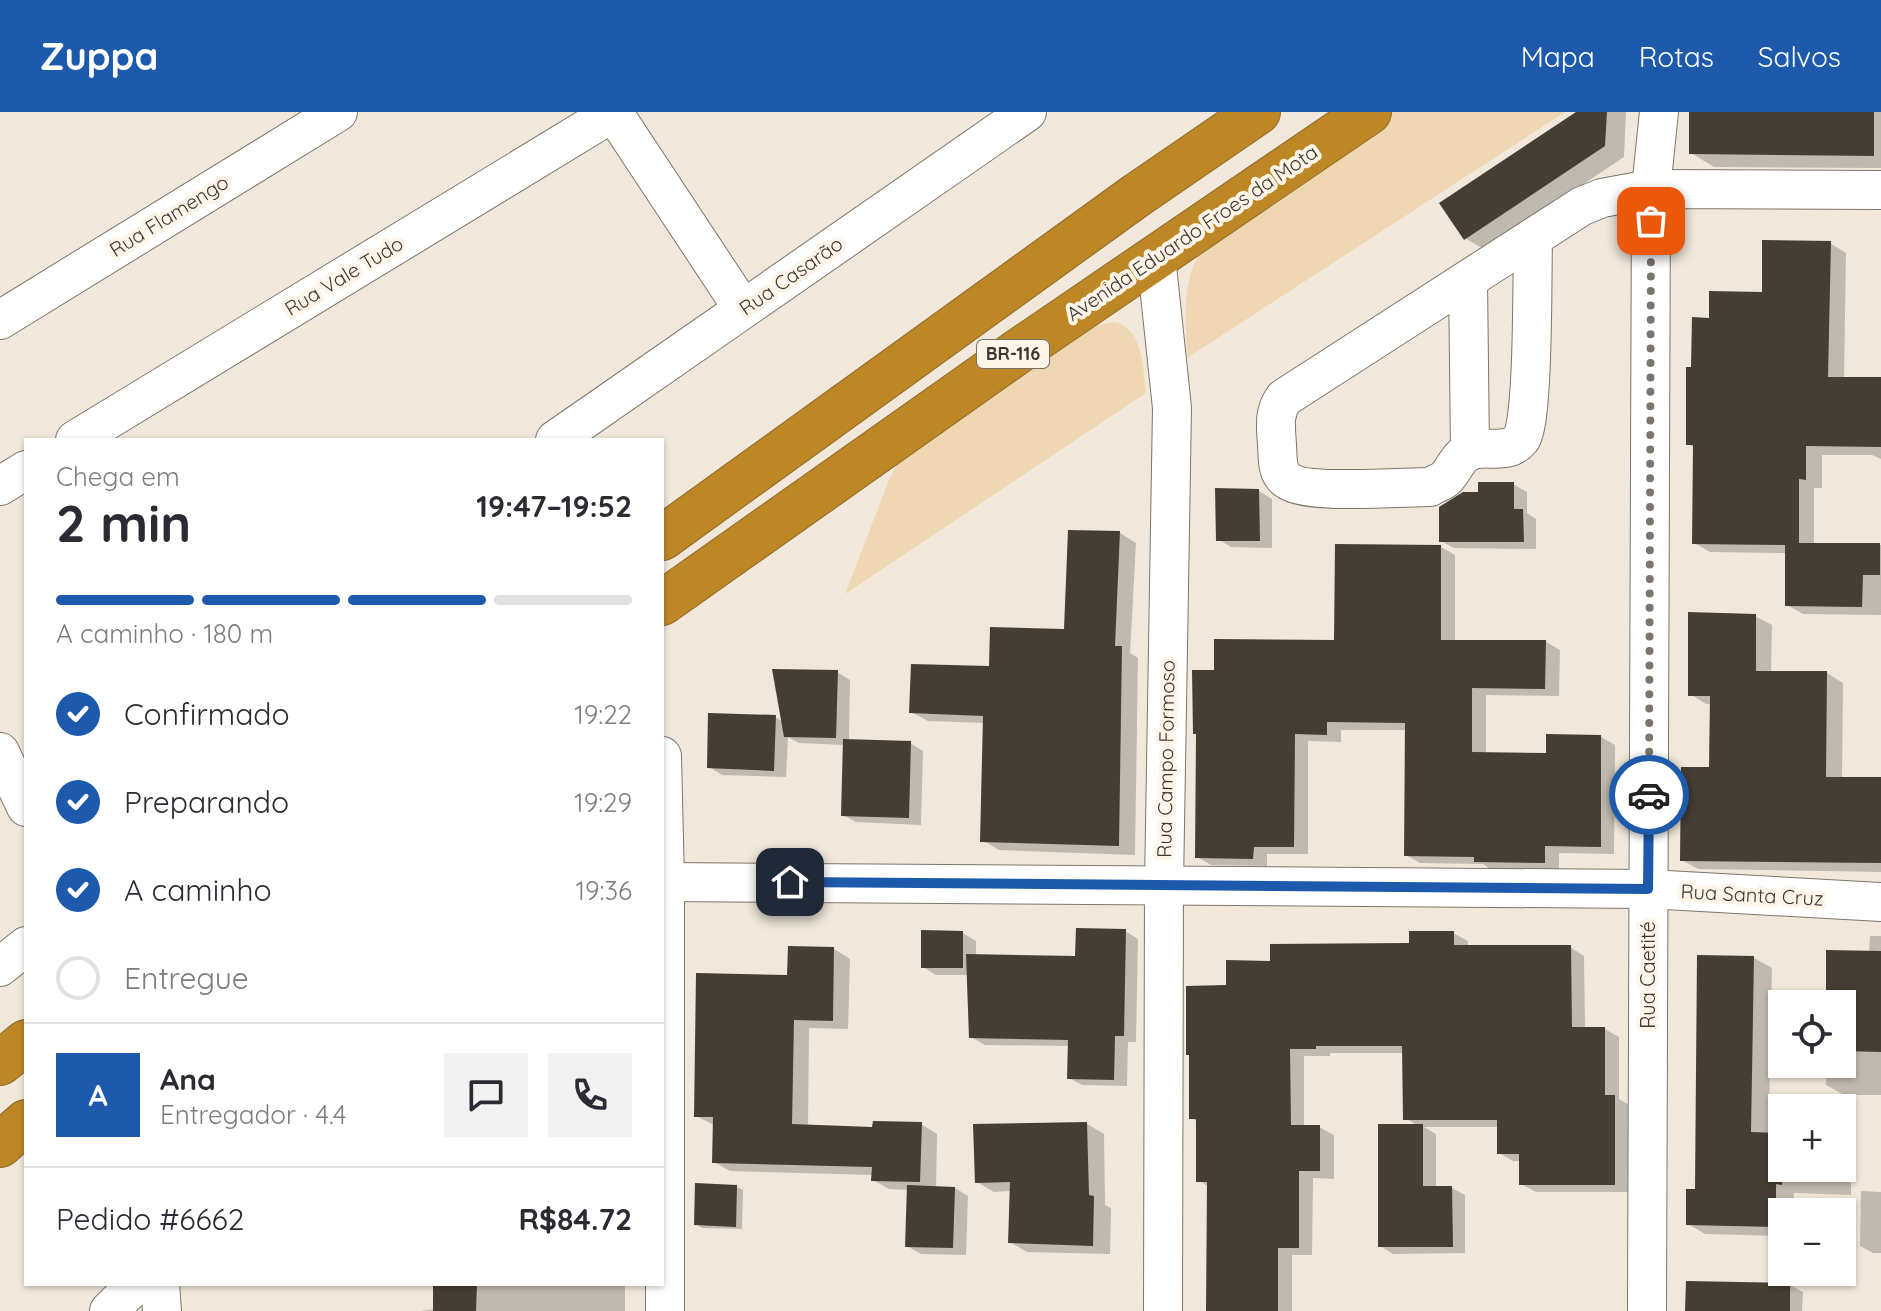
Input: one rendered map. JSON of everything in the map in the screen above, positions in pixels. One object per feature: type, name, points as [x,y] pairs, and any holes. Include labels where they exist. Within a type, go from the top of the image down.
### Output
[{"type":"highway","points":[[664,537],[1137,195],[1258,112]]},
{"type":"highway","name":"Avenida Eduardo Froes da Mota","points":[[664,602],[1369,112]]},
{"type":"highway","points":[[0,1063],[24,1044]]},
{"type":"highway","points":[[0,1145],[24,1124]]},
{"type":"street","name":"Rua Flamengo","points":[[0,320],[338,112]]},
{"type":"street","points":[[613,112],[743,309]]},
{"type":"street","name":"Rua Vale Tudo","points":[[78,438],[613,112]]},
{"type":"street","name":"Rua Casarão","points":[[558,438],[1027,112]]},
{"type":"street","name":"Rua Caetité","points":[[1647,1311],[1651,189],[1659,112]]},
{"type":"street","points":[[1533,238],[1529,397],[1524,436],[1503,449],[1470,451],[1455,464],[1445,479],[1430,487],[1310,488],[1287,480],[1279,470],[1276,419],[1277,408],[1284,398],[1582,206],[1602,198],[1651,189],[1881,190]]},
{"type":"street","name":"Rua Campo Formoso","points":[[1156,257],[1172,408],[1164,885],[1163,1311]]},
{"type":"street","points":[[1468,280],[1470,451]]},
{"type":"street","points":[[0,486],[24,471]]},
{"type":"street","points":[[664,882],[665,1311]]},
{"type":"street","name":"Rua Santa Cruz","points":[[664,882],[1648,889],[1881,902]]},
{"type":"street","points":[[0,967],[24,948]]},
{"type":"street","points":[[109,1311],[134,1286]]},
{"type":"street","points":[[160,1286],[162,1311]]},
{"type":"shaded area","points":[[1390,112],[1565,112],[1187,358],[1187,291],[1199,254]]},
{"type":"shaded area","points":[[1115,322],[1125,326],[1137,342],[1143,362],[1146,393],[845,594],[899,460],[1090,327]]},
{"type":"building","points":[[1576,112],[1607,112],[1605,146],[1464,240],[1439,203]]},
{"type":"building","points":[[1689,112],[1874,112],[1874,156],[1689,154]]},
{"type":"building","points":[[1762,240],[1831,241],[1828,377],[1881,377],[1881,447],[1806,446],[1806,480],[1799,479],[1799,543],[1880,543],[1880,575],[1863,575],[1862,607],[1785,606],[1785,545],[1692,544],[1693,445],[1686,445],[1686,367],[1691,367],[1692,317],[1709,318],[1709,291],[1762,292]]},
{"type":"building","points":[[1478,482],[1514,482],[1514,509],[1523,509],[1524,542],[1439,542],[1439,507],[1463,492],[1478,492]]},
{"type":"building","points":[[1215,488],[1259,489],[1260,541],[1216,541]]},
{"type":"building","points":[[1068,530],[1120,531],[1115,646],[1122,646],[1119,846],[980,842],[983,716],[909,713],[911,664],[989,666],[990,627],[1064,629]]},
{"type":"building","points":[[1335,544],[1441,545],[1441,640],[1546,640],[1545,689],[1472,688],[1472,752],[1546,753],[1546,734],[1601,735],[1601,847],[1545,846],[1545,863],[1474,862],[1474,857],[1404,856],[1405,723],[1327,722],[1327,735],[1295,734],[1294,847],[1254,847],[1253,859],[1195,858],[1196,734],[1193,734],[1192,670],[1214,670],[1214,639],[1334,640]]},
{"type":"building","points":[[1688,612],[1756,614],[1756,671],[1827,671],[1826,777],[1881,777],[1881,863],[1680,861],[1681,767],[1709,767],[1710,696],[1688,696]]},
{"type":"building","points":[[772,669],[838,670],[836,738],[784,737]]},
{"type":"building","points":[[708,713],[776,715],[774,771],[707,768]]},
{"type":"building","points":[[843,739],[911,741],[909,818],[841,816]]},
{"type":"building","points":[[1076,928],[1126,929],[1124,1036],[1115,1036],[1114,1080],[1067,1079],[1068,1040],[969,1038],[966,954],[1075,956]]},
{"type":"building","points":[[921,930],[963,931],[963,968],[921,968]]},
{"type":"building","points":[[1409,931],[1454,931],[1454,945],[1571,945],[1572,1027],[1605,1027],[1605,1095],[1615,1095],[1615,1185],[1519,1185],[1519,1154],[1497,1154],[1497,1120],[1403,1120],[1402,1046],[1290,1049],[1291,1125],[1320,1125],[1320,1171],[1299,1171],[1299,1248],[1278,1248],[1278,1311],[1206,1311],[1207,1182],[1196,1182],[1196,1119],[1189,1119],[1186,986],[1226,985],[1226,960],[1270,961],[1270,944],[1409,943]]},
{"type":"building","points":[[788,946],[834,947],[833,1021],[794,1020],[792,1124],[872,1127],[873,1121],[922,1122],[920,1182],[871,1181],[872,1167],[712,1163],[713,1117],[694,1117],[696,973],[787,975]]},
{"type":"building","points":[[1826,950],[1881,951],[1881,1052],[1856,1051],[1856,990],[1826,990]]},
{"type":"building","points":[[1697,955],[1754,956],[1751,1132],[1768,1133],[1768,1182],[1782,1182],[1782,1185],[1776,1184],[1776,1198],[1768,1198],[1768,1227],[1686,1225],[1686,1189],[1695,1189]]},
{"type":"building","points":[[1087,1122],[1089,1195],[1094,1196],[1093,1246],[1008,1243],[1010,1182],[975,1183],[973,1124]]},
{"type":"building","points":[[1378,1124],[1423,1124],[1423,1186],[1452,1186],[1453,1247],[1378,1247]]},
{"type":"building","points":[[695,1183],[737,1185],[736,1227],[694,1225]]},
{"type":"building","points":[[907,1185],[955,1187],[953,1248],[905,1247]]},
{"type":"building","points":[[1686,1281],[1790,1286],[1790,1311],[1685,1311]]},
{"type":"building","points":[[433,1286],[477,1286],[476,1311],[433,1311]]},
{"type":"way so far","points":[[1649,795],[1651,221]]},
{"type":"route","points":[[790,882],[1648,889],[1649,795]]}]
